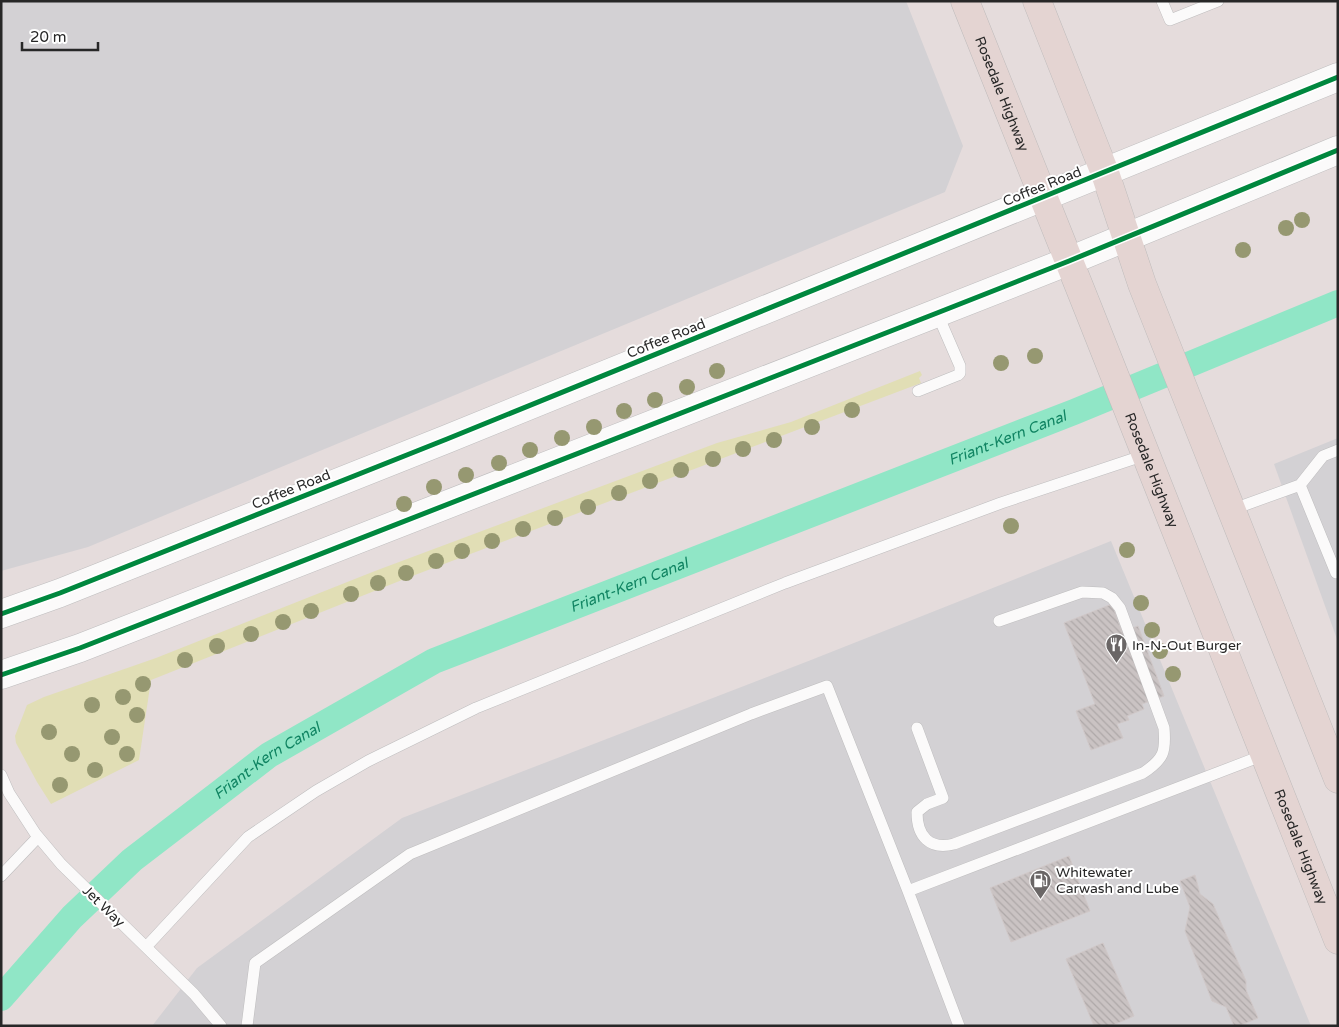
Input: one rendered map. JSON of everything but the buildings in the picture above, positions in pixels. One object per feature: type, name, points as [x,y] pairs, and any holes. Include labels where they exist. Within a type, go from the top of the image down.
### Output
[{"type":"main road","name":"Rosedale Highway","points":[[965,1],[1338,940]]},
{"type":"main road","points":[[1037,1],[1105,173],[1150,303],[1338,779]]},
{"type":"main road","name":"Coffee Road","points":[[1,614],[60,594],[1105,173],[1338,77]]},
{"type":"main road","points":[[1,675],[89,644],[937,313],[1069,261],[1338,150]]},
{"type":"lane","points":[[1162,1],[1170,20],[1218,1]]},
{"type":"lane","points":[[918,391],[958,376],[961,370],[937,313]]},
{"type":"lane","points":[[1232,510],[1300,485],[1323,456],[1338,450]]},
{"type":"lane","points":[[146,947],[248,836],[316,791],[368,761],[476,708],[785,584],[1001,504],[1146,456]]},
{"type":"lane","points":[[1300,485],[1336,573],[1338,572]]},
{"type":"lane","points":[[917,728],[943,798],[927,804],[917,812],[917,820],[926,841],[936,846],[954,844],[1143,773],[1156,764],[1162,756],[1165,741],[1164,728],[1120,608],[1112,598],[1103,593],[1082,592],[999,622]]},
{"type":"lane","points":[[247,1026],[255,963],[410,854],[751,714],[827,686],[959,1026]]},
{"type":"lane","points":[[908,892],[1264,756]]},
{"type":"lane","name":"Jet Way","points":[[1,775],[9,794],[38,837],[61,864],[194,994],[221,1026]]},
{"type":"lane","points":[[1,876],[38,837]]},
{"type":"shaded area","points":[[1,1],[906,1],[963,146],[945,192],[88,547],[1,571]]},
{"type":"shaded area","points":[[920,371],[922,375],[919,378],[921,383],[407,578],[151,680],[139,760],[51,804],[16,743],[15,736],[27,705],[44,697],[156,658],[375,571],[717,443],[791,422]]},
{"type":"shaded area","points":[[1338,438],[1338,642],[1274,464]]},
{"type":"shaded area","points":[[1111,541],[1311,1026],[152,1026],[197,968],[402,818],[811,660]]},
{"type":"waterway","name":"Friant-Kern Canal","points":[[1,998],[72,917],[132,860],[269,755],[434,661],[1074,412],[1338,303]]},
{"type":"cycle path","points":[[1,614],[60,593],[447,439],[1338,77]]},
{"type":"cycle path","points":[[1,675],[80,648],[937,313],[1069,261],[1338,150]]},
{"type":"place","name":"In-N-Out Burger","points":[[1116,664]]},
{"type":"place","name":"Whitewater Carwash and Lube","points":[[1040,899]]}]
